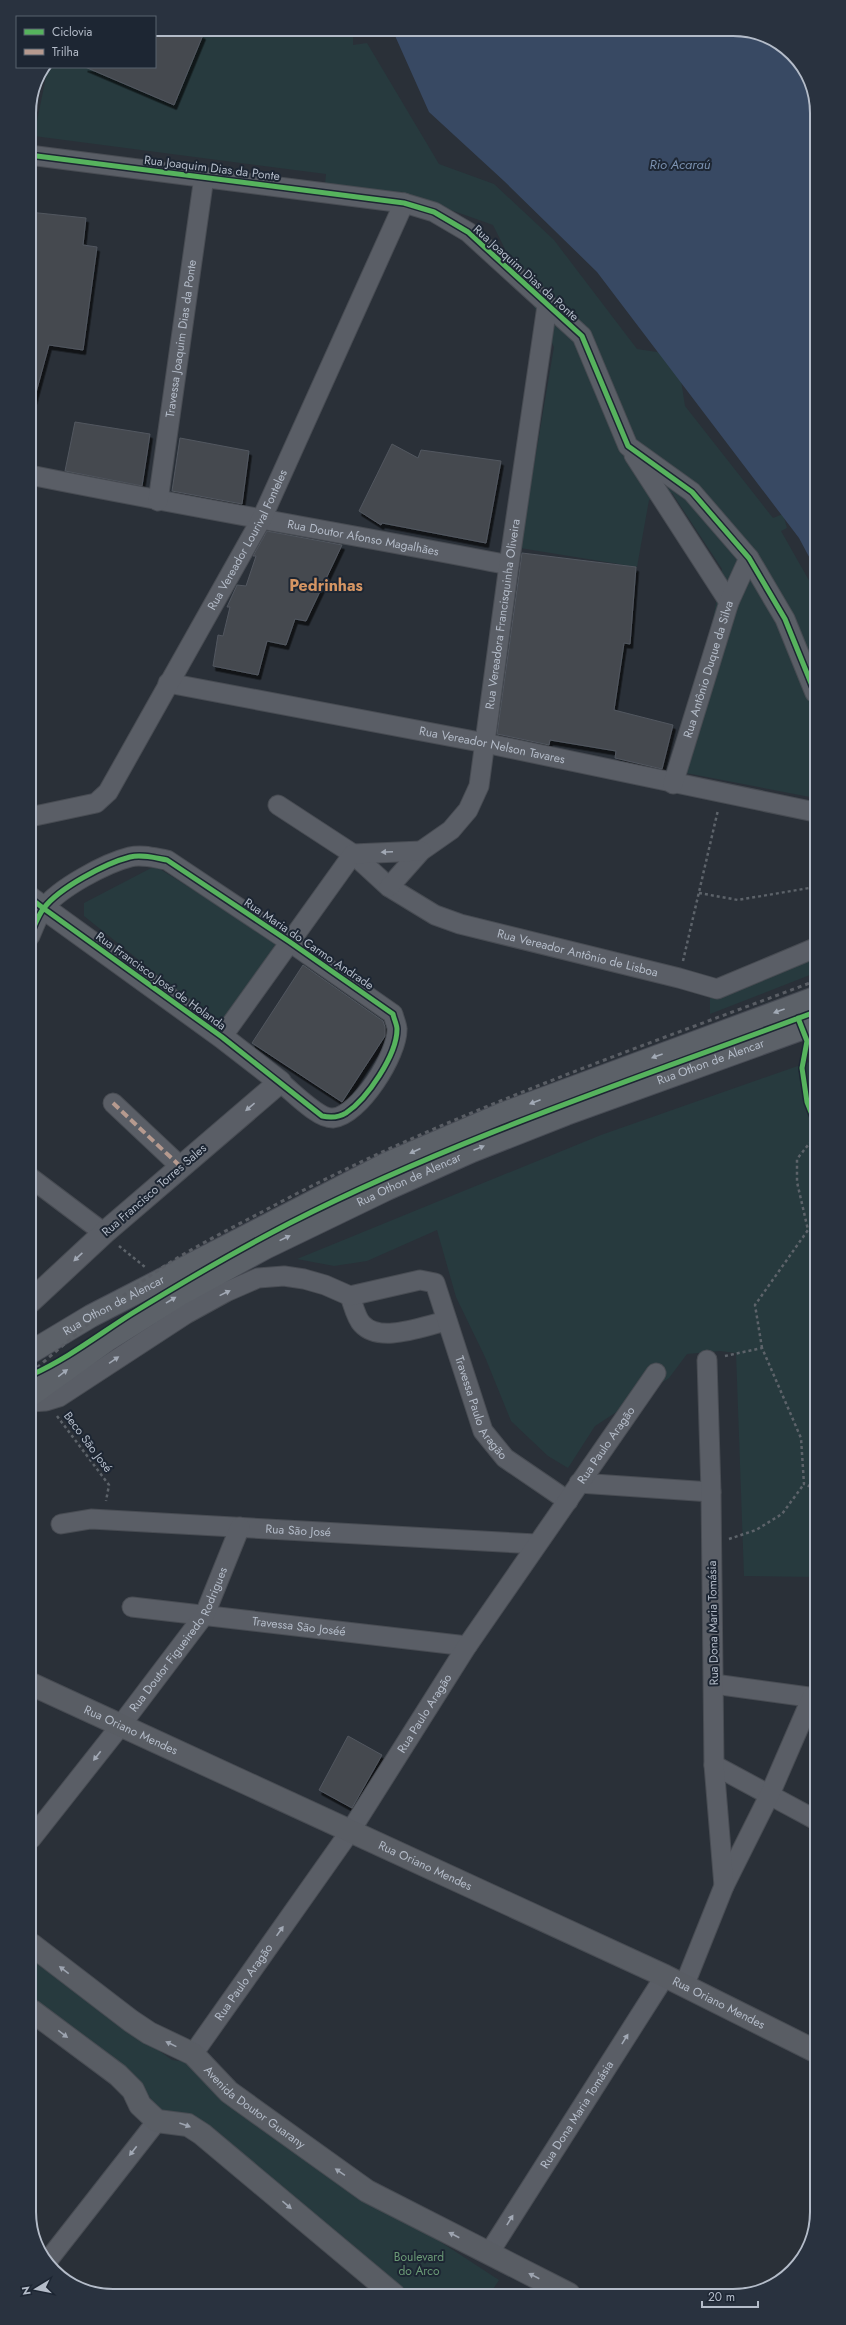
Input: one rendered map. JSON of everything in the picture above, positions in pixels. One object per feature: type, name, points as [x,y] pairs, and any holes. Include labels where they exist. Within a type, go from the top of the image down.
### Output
[{"type":"main road","name":"Rua Othon de Alencar","points":[[36,1349],[91,1316],[161,1281],[273,1221],[388,1163],[445,1137],[609,1073],[810,1000]]},
{"type":"main road","name":"Rua Othon de Alencar","points":[[36,1399],[106,1341],[181,1294],[265,1248],[387,1188],[472,1151],[552,1119],[810,1026]]},
{"type":"main road","name":"Rua Oriano Mendes","points":[[36,1686],[351,1830],[665,1976],[810,2049]]},
{"type":"main road","name":"Avenida Doutor Guarany","points":[[36,1948],[137,2025],[149,2033],[193,2054],[230,2092],[367,2191],[559,2289]]},
{"type":"main road","points":[[36,2013],[118,2075],[133,2090],[140,2105],[157,2121],[188,2126],[202,2134],[387,2289]]},
{"type":"street","name":"Rua Joaquim Dias da Ponte","points":[[36,157],[404,203],[434,212],[468,232],[547,306],[582,336],[628,446],[729,602]]},
{"type":"street","name":"Travessa Joaquim Dias da Ponte","points":[[158,501],[204,177]]},
{"type":"street","name":"Rua Vereador Lourival Fonteles","points":[[36,816],[96,804],[108,792],[262,518],[404,203]]},
{"type":"street","name":"Rua Vereadora Francisquinha Oliveira","points":[[390,887],[421,850],[451,830],[468,810],[479,786],[509,564],[547,306]]},
{"type":"street","points":[[628,446],[692,492],[749,558],[785,619],[810,681]]},
{"type":"street","name":"Rua Doutor Afonso Magalhães","points":[[36,475],[158,501],[262,518],[509,564]]},
{"type":"street","name":"Rua Antônio Duque da Silva","points":[[673,784],[729,602],[749,558]]},
{"type":"street","name":"Rua Vereador Nelson Tavares","points":[[168,683],[485,744],[810,811]]},
{"type":"street","name":"Rua Vereador Antônio de Lisboa","points":[[278,805],[353,854],[390,887],[436,914],[460,924],[679,978],[717,989],[810,950]]},
{"type":"street","points":[[222,1037],[353,854],[421,850]]},
{"type":"street","name":"Rua Maria do Carmo Andrade","points":[[37,903],[60,892],[80,879],[131,857],[149,856],[167,860],[290,942],[393,1014],[397,1029],[394,1043],[372,1087],[346,1113],[333,1118],[322,1116],[280,1082]]},
{"type":"street","name":"Rua Francisco José de Holanda","points":[[37,903],[222,1037],[280,1082]]},
{"type":"street","name":"Rua Francisco Torres Sales","points":[[36,1296],[104,1233],[280,1082]]},
{"type":"street","points":[[113,1103],[181,1167]]},
{"type":"street","points":[[36,1182],[104,1233]]},
{"type":"street","points":[[36,1399],[59,1397],[186,1314],[226,1292],[258,1278],[284,1276],[304,1279],[325,1285],[350,1296],[361,1323],[372,1332],[384,1335],[447,1321]]},
{"type":"street","name":"Travessa Paulo Aragão","points":[[350,1296],[420,1280],[435,1283],[483,1431],[505,1458],[568,1501]]},
{"type":"street","name":"Rua Dona Maria Tomásia","points":[[707,1360],[712,1545],[714,1765],[724,1886]]},
{"type":"street","name":"Rua Paulo Aragão","points":[[193,2054],[351,1830],[466,1646],[656,1373]]},
{"type":"street","points":[[579,1483],[711,1492]]},
{"type":"street","name":"Rua São José","points":[[61,1524],[91,1519],[536,1544]]},
{"type":"street","name":"Rua Doutor Figueiredo Rodrigues","points":[[36,1833],[122,1725],[205,1614],[240,1527]]},
{"type":"street","name":"Travessa São Joséé","points":[[132,1607],[205,1614],[466,1646]]},
{"type":"street","points":[[714,1684],[810,1697]]},
{"type":"street","name":"Rua Dona Maria Tomásia","points":[[684,1986],[724,1886],[770,1794],[810,1707]]},
{"type":"street","points":[[714,1765],[810,1817]]},
{"type":"street","name":"Rua Dona Maria Tomásia","points":[[489,2252],[665,1976]]},
{"type":"street","points":[[51,2257],[157,2121]]},
{"type":"path","points":[[679,978],[722,794]]},
{"type":"path","points":[[698,893],[738,900],[810,888]]},
{"type":"path","points":[[712,1545],[756,1530],[782,1514],[804,1484],[801,1438],[762,1348],[755,1305],[808,1230],[797,1182],[798,1159],[810,1143]]},
{"type":"path","points":[[104,1233],[161,1281]]},
{"type":"path","points":[[707,1360],[762,1348]]},
{"type":"path","points":[[804,1484],[810,1486]]},
{"type":"green space","points":[[156,36],[353,36],[353,45],[367,43],[439,164],[494,184],[554,240],[637,349],[677,355],[685,406],[773,518],[783,514],[787,528],[781,531],[810,582],[810,797],[686,773],[722,569],[672,493],[649,500],[637,567],[520,548],[554,347],[493,225],[406,194],[325,184],[326,174],[36,136],[36,126],[47,74],[50,68],[156,68]]},
{"type":"green space","points":[[155,866],[277,942],[221,1026],[84,916],[84,903]]},
{"type":"green space","points":[[810,957],[810,975],[710,1014],[710,994]]},
{"type":"green space","points":[[810,1062],[810,1577],[744,1576],[736,1353],[720,1351],[687,1354],[669,1378],[595,1426],[568,1468],[548,1456],[511,1421],[485,1357],[456,1297],[437,1230],[367,1261],[334,1266],[297,1259],[601,1135]]},
{"type":"green space","name":"Boulevard do Arco","points":[[36,1962],[172,2060],[202,2064],[224,2101],[499,2280],[493,2289],[401,2289],[207,2127],[182,2120],[160,2110],[137,2081],[36,2005]]},
{"type":"water","name":"Rio Acaraú","points":[[395,36],[738,36],[748,37],[771,46],[780,52],[794,66],[804,84],[810,113],[810,559],[799,538],[597,272],[504,181],[429,112]]},
{"type":"building","points":[[156,36],[203,36],[174,105],[87,68],[156,68]]},
{"type":"building","points":[[36,213],[86,218],[83,245],[97,247],[83,350],[49,345],[36,393]]},
{"type":"building","points":[[75,422],[150,434],[142,486],[65,471]]},
{"type":"building","points":[[180,438],[249,451],[242,504],[172,491]]},
{"type":"building","points":[[392,444],[418,458],[421,450],[501,461],[486,543],[382,523],[381,525],[359,511]]},
{"type":"building","points":[[267,531],[342,545],[306,621],[295,619],[286,645],[267,641],[258,675],[213,666],[218,635],[223,636],[230,607],[227,607],[237,585],[246,586],[256,556],[253,556]]},
{"type":"building","points":[[522,553],[636,567],[630,644],[624,643],[614,710],[673,725],[662,769],[615,758],[616,751],[550,740],[549,745],[497,734]]},
{"type":"building","points":[[303,965],[383,1021],[385,1027],[385,1036],[342,1102],[252,1043]]},
{"type":"building","points":[[348,1736],[382,1755],[352,1808],[319,1790]]},
{"type":"railway","points":[[36,1369],[135,1286],[166,1265],[212,1238],[340,1172],[407,1141],[542,1084],[810,983]]},
{"type":"marked path","points":[[113,1103],[181,1167]]},
{"type":"cycle path","points":[[36,156],[404,203],[434,212],[468,232],[582,336],[628,446],[692,492],[749,558],[785,619],[810,681]]},
{"type":"cycle path","points":[[135,856],[144,856],[167,860],[290,942],[393,1014],[397,1027],[396,1040],[392,1051],[379,1076],[363,1098],[343,1115],[334,1117],[322,1116],[222,1037],[44,908],[60,892],[71,885],[96,870],[120,860],[135,856]]},
{"type":"cycle path","points":[[36,903],[44,908]]},
{"type":"cycle path","points":[[36,922],[44,908]]},
{"type":"cycle path","points":[[36,1373],[70,1354],[131,1314],[230,1256],[290,1223],[354,1192],[418,1163],[550,1110],[810,1014]]},
{"type":"cycle path","points":[[798,1018],[807,1041],[802,1068],[807,1102],[810,1110]]},
{"type":"district","name":"Pedrinhas","points":[[326,585]]}]
